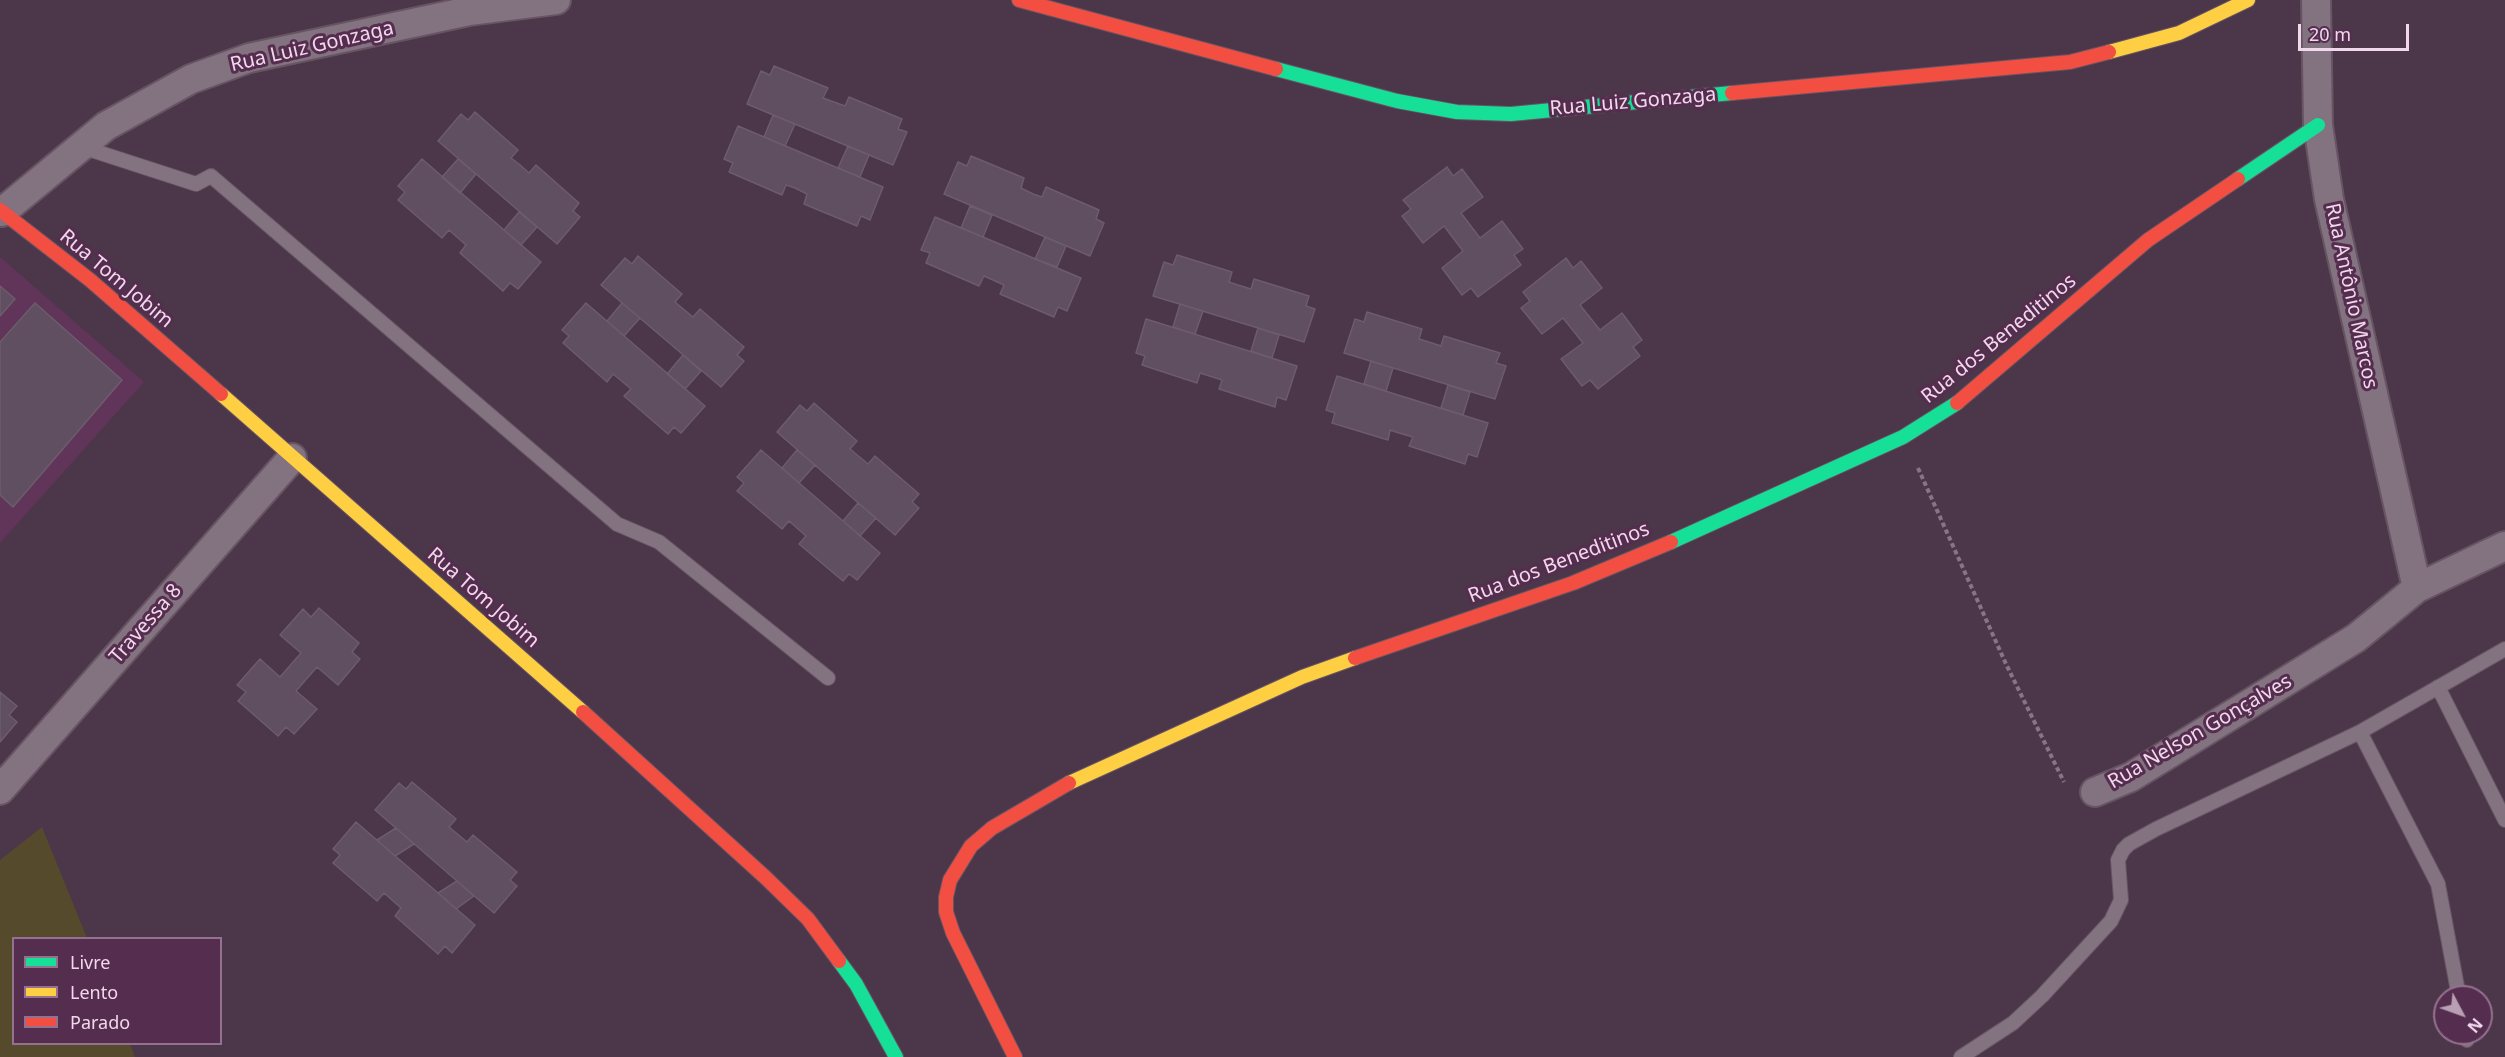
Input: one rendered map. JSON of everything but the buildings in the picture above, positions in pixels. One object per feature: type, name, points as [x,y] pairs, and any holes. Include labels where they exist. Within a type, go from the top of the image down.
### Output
[{"type":"street","name":"Rua Luiz Gonzaga","points":[[1,211],[106,126],[191,79],[249,58],[469,11],[556,0]]},
{"type":"street","name":"Rua Luiz Gonzaga","points":[[1019,0],[1397,101],[1457,112],[1511,114],[2070,62],[2179,33],[2248,0]]},
{"type":"street","name":"Rua Antônio Marcos","points":[[2316,0],[2318,125],[2331,210],[2417,588]]},
{"type":"street","name":"Rua dos Beneditinos","points":[[1015,1057],[953,933],[946,912],[946,897],[950,880],[958,864],[971,846],[992,828],[1079,777],[1302,677],[1449,624],[1573,583],[1718,522],[1903,437],[1959,402],[2148,240],[2318,125]]},
{"type":"street","name":"Rua Tom Jobim","points":[[1,211],[90,280],[523,658],[766,878],[808,919],[856,984],[896,1057]]},
{"type":"street","name":"Travessa 8","points":[[0,790],[292,458]]},
{"type":"street","name":"Rua Nelson Gonçalves","points":[[2095,792],[2131,777],[2356,638],[2417,588],[2505,546]]},
{"type":"lane","points":[[82,147],[196,184],[211,176],[617,524],[659,542],[828,678]]},
{"type":"lane","points":[[1960,1057],[2013,1023],[2042,996],[2111,921],[2121,900],[2118,860],[2122,850],[2129,844],[2360,732],[2505,649]]},
{"type":"lane","points":[[2438,687],[2505,820]]},
{"type":"lane","points":[[2360,732],[2438,884],[2457,985]]},
{"type":"path","name":"Rua Nelson Gonçalves","points":[[1903,437],[2054,764],[2067,788],[2084,796],[2095,792]]},
{"type":"shaded area","points":[[0,257],[144,382],[0,543]]},
{"type":"shaded area","points":[[42,827],[87,937],[12,937],[12,1045],[130,1045],[135,1057],[0,1057],[0,860]]},
{"type":"traffic: fast","points":[[1276,69],[1397,101],[1457,112],[1511,114],[1732,93]]},
{"type":"traffic: fast","points":[[2238,179],[2318,125]]},
{"type":"traffic: fast","points":[[1671,542],[1903,437],[1957,403]]},
{"type":"traffic: fast","points":[[839,961],[856,984],[896,1057]]},
{"type":"traffic: slow","points":[[2109,52],[2179,33],[2248,0]]},
{"type":"traffic: slow","points":[[221,394],[583,712]]},
{"type":"traffic: slow","points":[[1069,783],[1302,677],[1355,658]]},
{"type":"traffic: jam","points":[[1019,0],[1276,69]]},
{"type":"traffic: jam","points":[[1732,93],[2070,62],[2109,52]]},
{"type":"traffic: jam","points":[[1957,403],[2148,240],[2238,179]]},
{"type":"traffic: jam","points":[[0,210],[90,280],[221,394]]},
{"type":"traffic: jam","points":[[1355,658],[1573,583],[1671,542]]},
{"type":"traffic: jam","points":[[583,712],[766,878],[808,919],[839,961]]},
{"type":"traffic: jam","points":[[1015,1057],[953,933],[946,912],[946,897],[950,880],[971,846],[992,828],[1069,783]]}]
